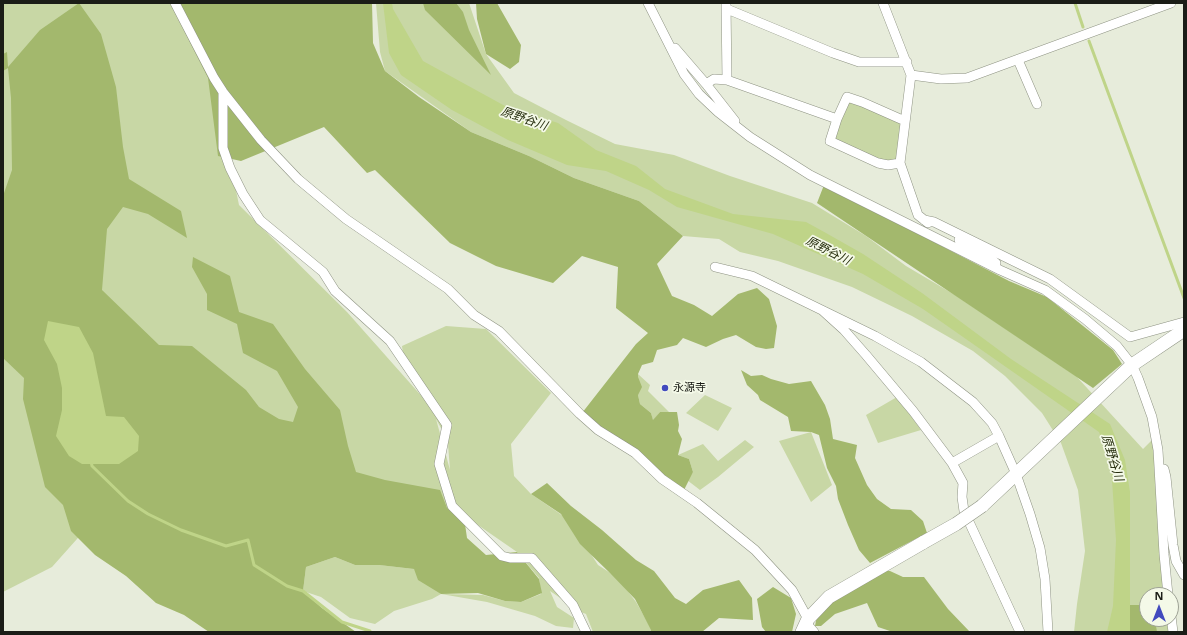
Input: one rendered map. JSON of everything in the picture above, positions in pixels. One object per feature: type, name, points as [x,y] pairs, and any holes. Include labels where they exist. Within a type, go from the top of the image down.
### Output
[{"type":"street","points":[[176,3],[214,78],[223,92],[261,140],[298,179],[346,219],[448,289],[474,315],[499,331],[580,414],[598,430],[635,453],[662,479],[700,506],[755,550],[792,590],[807,626]]},
{"type":"street","points":[[648,3],[684,74],[699,94],[718,112],[742,131],[810,175],[1045,290],[1085,319],[1117,346],[1138,378],[1152,417],[1158,450],[1166,477],[1176,561],[1184,575]]},
{"type":"street","points":[[883,3],[911,75],[900,163],[918,215],[932,226],[983,253],[1013,275]]},
{"type":"street","points":[[911,75],[941,79],[968,78],[1171,3]]},
{"type":"street","points":[[727,80],[726,6],[833,54],[859,62],[907,62]]},
{"type":"street","points":[[666,38],[706,84],[742,131]]},
{"type":"street","points":[[1018,60],[1037,104]]},
{"type":"street","points":[[706,84],[714,79],[727,80],[837,119]]},
{"type":"street","points":[[223,92],[223,148],[230,168],[247,201],[260,220],[324,272],[335,291],[390,341],[448,425],[439,464],[452,506],[502,556],[510,558],[532,558],[573,605],[586,632]]},
{"type":"street","points":[[900,163],[888,165],[878,162],[830,141],[837,119],[847,97],[905,121]]},
{"type":"street","points":[[924,220],[934,222],[1050,279],[1130,337],[1184,322]]},
{"type":"street","points":[[715,267],[752,276],[875,336],[922,362],[973,402],[992,423],[999,436],[1016,474],[1030,514],[1040,548],[1045,579],[1048,632]]},
{"type":"street","points":[[823,311],[844,330],[866,355],[952,463],[963,484],[962,497],[964,511],[1020,632]]},
{"type":"street","points":[[807,626],[829,597],[956,524],[982,506],[1130,367],[1184,330]]},
{"type":"street","points":[[952,463],[999,436]]},
{"type":"street","points":[[1158,450],[1167,587]]},
{"type":"shaded area","points":[[3,3],[178,3],[176,15],[216,93],[239,205],[347,312],[425,400],[404,361],[402,346],[446,326],[486,329],[551,393],[511,444],[514,476],[531,494],[569,520],[598,565],[618,578],[636,602],[652,630],[651,632],[593,632],[586,614],[550,591],[557,607],[574,618],[573,628],[556,626],[535,616],[487,602],[441,594],[483,595],[505,601],[521,602],[541,594],[539,578],[517,552],[462,514],[85,530],[52,567],[3,592]],"holes":[[[436,419],[441,428],[447,431],[450,470]]]},
{"type":"shaded area","points":[[79,3],[101,34],[116,87],[123,147],[129,179],[181,211],[187,238],[148,214],[123,207],[107,229],[102,290],[159,345],[192,346],[246,390],[259,407],[279,419],[293,422],[298,407],[277,371],[243,353],[237,324],[207,310],[207,294],[192,267],[193,257],[230,276],[239,312],[273,324],[305,369],[340,410],[348,446],[356,472],[385,480],[440,490],[447,508],[464,517],[467,538],[486,555],[517,552],[539,579],[542,593],[521,602],[505,601],[478,593],[441,594],[418,580],[414,569],[379,565],[355,565],[335,557],[306,567],[303,591],[322,608],[356,632],[209,632],[184,615],[156,603],[126,576],[95,555],[71,531],[63,505],[45,487],[23,399],[24,378],[3,358],[3,196],[12,170],[11,98],[8,68],[3,71],[3,54],[7,52],[8,67],[40,30]]},
{"type":"shaded area","points":[[170,3],[372,3],[373,43],[385,71],[419,97],[471,132],[529,156],[574,178],[639,201],[683,236],[657,264],[672,296],[694,305],[712,316],[738,294],[757,288],[769,299],[777,326],[774,348],[766,349],[756,347],[736,335],[706,347],[683,338],[677,345],[657,350],[653,362],[642,365],[638,374],[642,387],[638,395],[640,404],[651,413],[653,420],[660,412],[677,412],[679,425],[678,431],[682,439],[678,455],[689,459],[693,472],[683,492],[582,413],[636,344],[648,333],[616,308],[618,267],[582,256],[553,283],[496,266],[450,243],[375,170],[367,173],[324,127],[241,161],[218,156],[208,78]]},
{"type":"shaded area","points":[[376,3],[469,3],[486,54],[514,93],[615,144],[674,155],[730,176],[812,203],[866,236],[906,266],[955,295],[1076,376],[1143,449],[1153,439],[1168,587],[1139,587],[1139,627],[1173,627],[1174,632],[1074,632],[1085,551],[1078,490],[1061,443],[1042,413],[1005,376],[973,351],[912,316],[852,287],[778,261],[740,252],[719,239],[683,236],[639,201],[574,178],[529,156],[471,132],[385,71],[380,52]]},
{"type":"shaded area","points":[[423,3],[456,3],[463,12],[469,30],[491,75],[425,10]]},
{"type":"shaded area","points":[[476,3],[497,3],[521,45],[519,62],[510,69],[486,54],[477,19]]},
{"type":"shaded area","points":[[848,99],[903,123],[897,161],[888,162],[832,140]]},
{"type":"shaded area","points":[[824,185],[1009,281],[1047,297],[1113,350],[1122,364],[1093,388],[817,203]]},
{"type":"shaded area","points":[[741,370],[751,376],[762,375],[789,384],[811,381],[825,405],[830,419],[833,439],[857,445],[855,458],[867,485],[877,499],[891,509],[911,510],[923,521],[927,533],[870,563],[859,550],[848,525],[838,499],[836,486],[827,468],[819,435],[811,432],[791,431],[788,417],[760,400],[758,395],[747,385]]},
{"type":"shaded area","points":[[638,374],[650,385],[648,391],[669,412],[660,412],[653,421],[651,413],[640,404],[638,395]]},
{"type":"shaded area","points":[[705,395],[732,408],[718,431],[686,413]]},
{"type":"shaded area","points":[[897,397],[921,430],[878,443],[866,415]]},
{"type":"shaded area","points":[[811,432],[832,485],[811,502],[779,441]]},
{"type":"shaded area","points":[[745,440],[754,447],[700,490],[687,480],[693,472],[689,459],[678,455],[703,444],[718,461]]},
{"type":"shaded area","points":[[547,483],[571,506],[602,530],[636,560],[654,571],[675,598],[686,604],[703,590],[739,580],[752,598],[753,620],[719,618],[702,632],[651,632],[635,599],[580,544],[561,514],[531,494]]},
{"type":"shaded area","points":[[335,557],[355,565],[379,565],[414,569],[441,594],[432,599],[394,611],[375,624],[350,618],[321,597],[303,591],[306,567]]},
{"type":"shaded area","points":[[885,571],[890,571],[903,577],[924,577],[948,609],[970,632],[893,632],[878,627],[867,603],[835,614],[821,626],[815,626],[818,611]]},
{"type":"shaded area","points":[[773,587],[791,598],[796,614],[792,632],[766,632],[762,627],[757,599]]},
{"type":"shaded area","points":[[1130,605],[1139,605],[1139,627],[1156,627],[1157,632],[1129,632]]},
{"type":"water","name":"原野谷川","points":[[383,3],[392,3],[393,9],[423,61],[505,106],[558,123],[596,150],[636,166],[665,189],[733,214],[806,222],[863,254],[922,293],[1011,359],[1110,424],[1125,460],[1130,492],[1130,632],[1107,632],[1113,606],[1116,540],[1111,465],[1099,432],[923,309],[863,274],[773,234],[677,207],[649,190],[606,171],[567,165],[508,140],[452,110],[401,75],[389,53]]},
{"type":"water","points":[[48,321],[79,327],[93,353],[106,416],[124,417],[139,436],[138,451],[119,464],[82,464],[69,456],[56,436],[62,410],[62,388],[57,364],[44,340]]},
{"type":"waterway","points":[[1075,3],[1083,27]]},
{"type":"waterway","points":[[1089,41],[1184,298]]},
{"type":"waterway","points":[[91,461],[92,466],[128,501],[148,514],[181,530],[226,546],[248,540],[254,565],[287,586],[303,591],[342,622],[370,632]]},
{"type":"place","name":"永源寺","points":[[665,388]]}]
